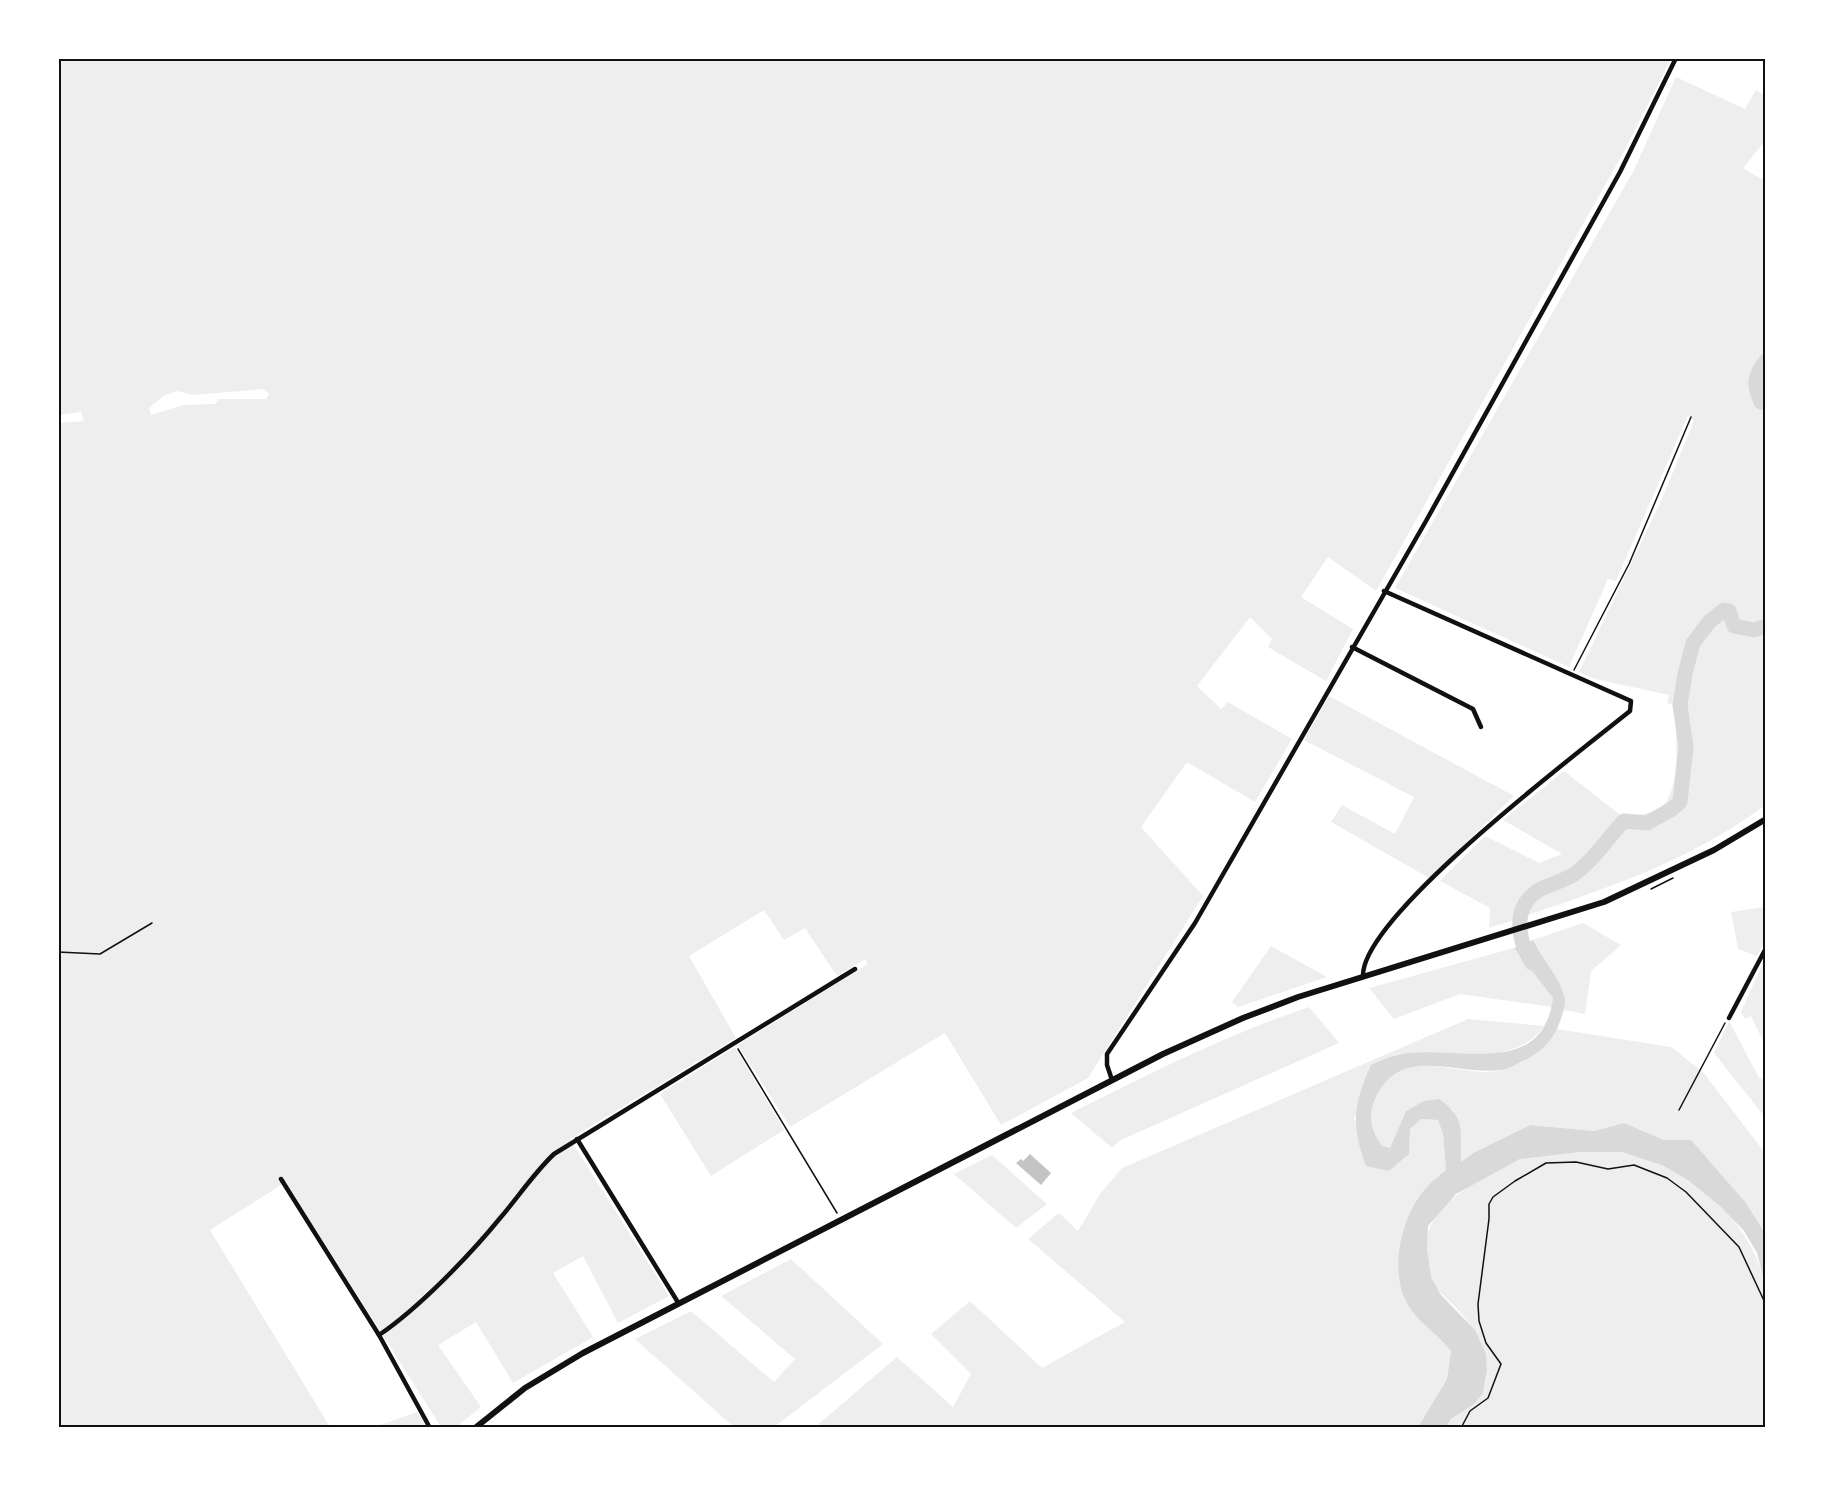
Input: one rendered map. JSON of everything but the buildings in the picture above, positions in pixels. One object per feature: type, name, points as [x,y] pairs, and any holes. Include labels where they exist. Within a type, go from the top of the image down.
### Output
[{"type":"main road","points":[[475,1428],[555,1368],[1113,1080],[1243,1018],[1363,976],[1536,926],[1604,903],[1714,850],[1766,819]]},
{"type":"street","points":[[1113,1080],[1107,1065],[1107,1054],[1195,923],[1426,521],[1609,192],[1676,58]]},
{"type":"street","points":[[1363,976],[1364,960],[1381,934],[1416,895],[1492,822],[1630,711],[1631,701],[1384,591]]},
{"type":"street","points":[[1352,647],[1473,709],[1481,727]]},
{"type":"street","points":[[1729,1018],[1766,948]]},
{"type":"street","points":[[379,1335],[414,1307],[485,1234],[537,1170],[554,1154],[855,969]]},
{"type":"street","points":[[577,1139],[679,1304]]},
{"type":"street","points":[[281,1179],[379,1335],[430,1428]]},
{"type":"path","points":[[1571,676],[1629,564],[1691,417]]},
{"type":"path","points":[[58,952],[100,954],[152,923]]},
{"type":"path","points":[[1679,1110],[1729,1018]]},
{"type":"path","points":[[735,1043],[837,1213]]},
{"type":"path","points":[[1461,1428],[1470,1412],[1488,1398],[1501,1364],[1486,1343],[1479,1321],[1479,1292],[1489,1204],[1493,1197],[1515,1181],[1546,1163],[1576,1161],[1608,1168],[1634,1165],[1667,1178],[1686,1192],[1739,1247],[1766,1305]]},
{"type":"shaded area","points":[[58,59],[1671,59],[1622,155],[1376,591],[1328,557],[1301,597],[1353,629],[1326,681],[1268,647],[1272,639],[1250,617],[1197,686],[1221,709],[1228,702],[1292,739],[1255,802],[1187,762],[1141,827],[1203,896],[1088,1078],[1001,1125],[945,1033],[790,1127],[738,1045],[868,964],[865,959],[837,976],[805,928],[784,940],[764,910],[689,956],[736,1038],[570,1139],[669,1296],[618,1323],[583,1256],[553,1273],[593,1337],[513,1383],[476,1322],[438,1345],[481,1407],[455,1428],[441,1427],[286,1182],[210,1230],[330,1427],[59,1427],[58,423],[84,421],[81,412],[59,415]],"holes":[[[264,389],[269,394],[266,399],[219,399],[215,404],[184,405],[151,415],[149,408],[163,396],[177,391],[193,395]]]},
{"type":"shaded area","points":[[1676,77],[1745,109],[1756,90],[1765,96],[1765,141],[1743,168],[1766,182],[1765,805],[1734,826],[1668,862],[1597,891],[1489,928],[1490,908],[1440,881],[1485,836],[1539,863],[1562,854],[1503,820],[1564,771],[1624,818],[1657,810],[1667,800],[1672,788],[1675,775],[1676,730],[1675,705],[1667,703],[1669,695],[1595,679],[1579,672],[1662,499],[1694,421],[1688,415],[1616,581],[1608,579],[1569,667],[1395,588],[1633,172]]},
{"type":"shaded area","points":[[1329,696],[1514,796],[1429,878],[1331,822],[1342,805],[1395,834],[1414,797],[1304,740]]},
{"type":"shaded area","points":[[1765,907],[1765,940],[1757,956],[1738,949],[1731,912]]},
{"type":"shaded area","points":[[1583,923],[1621,945],[1591,971],[1585,1014],[1564,1010],[1562,991],[1533,940]]},
{"type":"shaded area","points":[[1533,940],[1558,981],[1565,1000],[1562,1016],[1553,1037],[1532,1056],[1504,1069],[1483,1071],[1430,1066],[1414,1067],[1399,1072],[1386,1082],[1375,1099],[1371,1112],[1372,1124],[1382,1146],[1390,1148],[1406,1111],[1424,1101],[1439,1099],[1448,1106],[1458,1120],[1461,1134],[1461,1162],[1475,1152],[1530,1125],[1594,1131],[1624,1123],[1664,1140],[1691,1140],[1746,1203],[1765,1233],[1765,1284],[1757,1253],[1744,1231],[1721,1207],[1688,1180],[1662,1165],[1622,1152],[1580,1152],[1520,1159],[1456,1194],[1428,1226],[1427,1250],[1431,1277],[1441,1295],[1475,1330],[1486,1354],[1487,1371],[1483,1393],[1474,1404],[1451,1419],[1446,1427],[1418,1427],[1447,1379],[1451,1351],[1416,1316],[1404,1298],[1398,1266],[1399,1249],[1408,1216],[1416,1202],[1427,1186],[1446,1170],[1443,1134],[1438,1120],[1421,1119],[1410,1129],[1409,1154],[1389,1171],[1366,1166],[1356,1127],[1358,1104],[1371,1065],[1390,1057],[1415,1052],[1489,1054],[1512,1050],[1531,1042],[1545,1025],[1553,998],[1514,948]]},
{"type":"shaded area","points":[[1271,946],[1327,977],[1238,1007],[1232,1002]]},
{"type":"shaded area","points":[[1514,948],[1553,998],[1552,1007],[1460,994],[1394,1019],[1369,988]]},
{"type":"shaded area","points":[[1765,958],[1765,1045],[1751,1016],[1745,1019],[1741,1012]]},
{"type":"shaded area","points":[[1309,1007],[1339,1043],[1121,1140],[1112,1148],[1071,1113],[1218,1043]]},
{"type":"shaded area","points":[[1468,1019],[1544,1026],[1531,1039],[1515,1048],[1496,1053],[1475,1056],[1394,1055],[1354,1119],[1389,1171],[1409,1154],[1410,1129],[1421,1119],[1438,1120],[1443,1134],[1446,1170],[1424,1190],[1403,1232],[1412,1312],[1438,1333],[1451,1351],[1447,1379],[1418,1427],[814,1428],[897,1357],[953,1407],[971,1374],[931,1334],[970,1301],[1042,1368],[1125,1322],[1028,1239],[1059,1213],[1078,1231],[1100,1194],[1122,1168]]},
{"type":"shaded area","points":[[1729,1021],[1758,1076],[1765,1082],[1765,1117],[1714,1053]]},
{"type":"shaded area","points":[[1557,1029],[1671,1047],[1703,1072],[1765,1153],[1765,1233],[1746,1203],[1690,1140],[1664,1140],[1624,1123],[1594,1131],[1530,1125],[1475,1152],[1461,1163],[1453,1109],[1406,1111],[1390,1148],[1382,1147],[1372,1124],[1371,1112],[1375,1099],[1386,1081],[1400,1070],[1416,1066],[1432,1066],[1468,1071],[1503,1070],[1553,1037]]},
{"type":"shaded area","points":[[735,1047],[784,1130],[711,1176],[660,1094]]},
{"type":"shaded area","points":[[1580,1152],[1621,1152],[1645,1158],[1668,1168],[1691,1182],[1712,1199],[1731,1218],[1747,1240],[1758,1262],[1766,1290],[1765,1427],[1446,1427],[1481,1394],[1485,1385],[1487,1365],[1475,1332],[1460,1312],[1440,1292],[1431,1277],[1426,1258],[1426,1242],[1430,1228],[1447,1203],[1509,1164],[1536,1156]]},
{"type":"shaded area","points":[[992,1155],[1047,1204],[1016,1228],[954,1174]]},
{"type":"shaded area","points":[[791,1259],[883,1344],[774,1427],[734,1427],[635,1339],[691,1311],[774,1382],[795,1359],[721,1296]]},
{"type":"shaded area","points":[[417,1412],[427,1427],[375,1427]]},
{"type":"waterway","points":[[1766,361],[1756,381],[1761,402],[1766,400]]},
{"type":"waterway","points":[[1532,963],[1523,944],[1520,924],[1524,905],[1530,897],[1584,867],[1624,821],[1647,823],[1680,802],[1686,747],[1680,705],[1693,643],[1710,621],[1724,610],[1729,611],[1734,626],[1754,630],[1766,626]]}]
